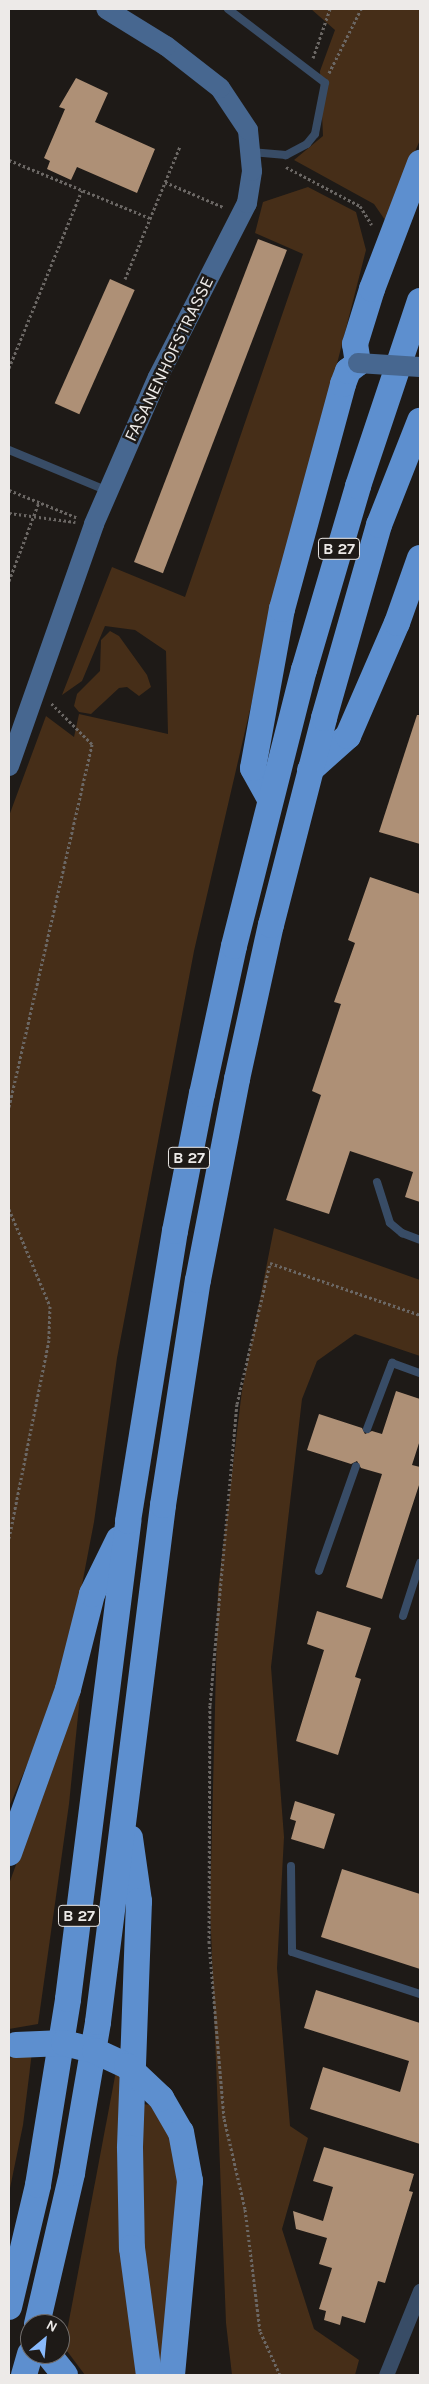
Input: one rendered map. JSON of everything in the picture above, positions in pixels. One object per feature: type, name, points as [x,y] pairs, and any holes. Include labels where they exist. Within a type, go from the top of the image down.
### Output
[{"type":"highway","points":[[270,799],[253,768],[282,609],[343,384],[348,372],[358,363],[355,344],[372,289],[420,163]]},
{"type":"highway","name":"B 27","points":[[9,2307],[38,2185],[68,1999],[128,1521],[177,1221],[228,974],[270,799],[333,569],[420,302]]},
{"type":"highway","name":"B 27","points":[[39,2314],[80,2129],[98,2022],[162,1505],[198,1280],[237,1079],[310,770],[379,524],[420,421]]},
{"type":"highway","points":[[310,770],[348,736],[397,623],[420,558]]},
{"type":"highway","points":[[9,1853],[65,1698],[92,1594],[128,1521]]},
{"type":"highway","points":[[126,1797],[139,1901],[130,2148],[132,2248],[149,2375]]},
{"type":"highway","points":[[12,2046],[64,2044],[95,2051],[127,2066],[161,2098],[181,2132],[190,2180],[172,2375]]},
{"type":"highway","points":[[9,2313],[20,2323]]},
{"type":"highway","points":[[56,2364],[65,2375]]},
{"type":"street","name":"FASANENHOFSTRASSE","points":[[9,766],[94,524],[158,377],[246,203],[252,152],[248,130],[220,88],[166,46],[106,9]]},
{"type":"street","points":[[358,363],[420,367]]},
{"type":"street","points":[[386,2375],[420,2291]]},
{"type":"lane","points":[[228,9],[324,83],[315,134],[307,144],[286,155],[252,152]]},
{"type":"lane","points":[[9,450],[108,491]]},
{"type":"lane","points":[[377,1182],[390,1223],[402,1233],[420,1240]]},
{"type":"lane","points":[[367,1430],[392,1363],[420,1373]]},
{"type":"lane","points":[[319,1571],[356,1466]]},
{"type":"lane","points":[[403,1616],[420,1563]]},
{"type":"lane","points":[[291,1866],[292,1952],[420,1994]]},
{"type":"path","points":[[309,71],[330,9]]},
{"type":"path","points":[[324,83],[362,9]]},
{"type":"path","points":[[125,278],[180,146]]},
{"type":"path","points":[[9,160],[150,218]]},
{"type":"path","points":[[282,166],[360,206],[374,231]]},
{"type":"path","points":[[165,182],[224,208]]},
{"type":"path","points":[[9,368],[82,190]]},
{"type":"path","points":[[9,490],[94,524]]},
{"type":"path","points":[[9,581],[39,502]]},
{"type":"path","points":[[9,513],[94,524]]},
{"type":"path","points":[[9,1106],[92,744],[35,688]]},
{"type":"path","points":[[9,1209],[9,1224]]},
{"type":"path","points":[[9,1538],[49,1340],[50,1306],[10,1217]]},
{"type":"path","points":[[280,2375],[260,2331],[245,2209],[224,2118],[209,1943],[210,1705],[237,1404],[270,1263],[420,1315]]},
{"type":"shaded area","points":[[311,9],[420,9],[420,140],[385,220],[374,204],[294,160],[323,136],[320,71],[335,30]]},
{"type":"shaded area","points":[[308,187],[356,212],[366,250],[262,658],[194,951],[117,1358],[94,1522],[76,1616],[47,1718],[9,1807],[9,816],[46,716],[74,737],[79,714],[168,734],[166,651],[135,630],[105,626],[82,681],[62,695],[112,567],[185,597],[303,254],[255,233],[263,202]]},
{"type":"shaded area","points":[[110,631],[119,636],[147,675],[151,687],[139,696],[127,687],[119,688],[91,714],[79,712],[74,706],[77,694],[100,671],[101,640]]},
{"type":"shaded area","points":[[274,1228],[420,1280],[420,1356],[355,1334],[317,1361],[302,1399],[271,1667],[284,1837],[277,1968],[290,2126],[308,2138],[282,2229],[314,2329],[359,2360],[355,2375],[232,2375],[226,2323],[210,1906],[218,1589],[242,1390]]},
{"type":"shaded area","points":[[81,1686],[69,1804],[38,2024],[9,2029],[9,1884]]},
{"type":"shaded area","points":[[123,2034],[139,2375],[85,2375],[70,2355],[70,2315]]},
{"type":"shaded area","points":[[32,2052],[23,2125],[9,2193],[9,2058]]},
{"type":"shaded area","points":[[141,2104],[153,2105],[170,2128],[181,2171],[162,2375],[146,2302]]},
{"type":"building","points":[[76,78],[108,93],[95,122],[155,149],[137,193],[77,167],[71,180],[47,169],[50,161],[44,158],[65,109],[59,107]]},
{"type":"building","points":[[258,239],[287,250],[163,573],[134,562]]},
{"type":"building","points":[[110,279],[135,290],[79,414],[55,403]]},
{"type":"building","points":[[417,715],[420,715],[420,844],[379,832]]},
{"type":"building","points":[[370,877],[420,894],[420,1202],[405,1197],[413,1172],[350,1151],[329,1214],[286,1200],[321,1095],[312,1091],[341,1004],[334,1002],[355,943],[348,940]]},
{"type":"building","points":[[396,1391],[420,1399],[420,1440],[412,1465],[420,1467],[420,1482],[382,1599],[346,1587],[382,1474],[361,1468],[357,1461],[351,1464],[307,1450],[319,1414],[362,1428],[365,1434],[372,1431],[382,1434]]},
{"type":"building","points":[[317,1611],[371,1628],[355,1677],[361,1679],[338,1755],[296,1741],[324,1650],[307,1644]]},
{"type":"building","points":[[295,1801],[335,1814],[324,1849],[291,1839],[296,1821],[290,1819]]},
{"type":"building","points":[[342,1869],[420,1894],[420,1969],[321,1937]]},
{"type":"building","points":[[316,1990],[420,2023],[420,2144],[310,2109],[323,2067],[400,2092],[409,2061],[304,2028]]},
{"type":"building","points":[[324,2147],[414,2174],[409,2191],[413,2192],[385,2283],[378,2281],[365,2323],[342,2316],[340,2325],[324,2320],[326,2311],[319,2309],[332,2268],[319,2264],[327,2238],[296,2229],[293,2211],[323,2221],[333,2187],[313,2181]]}]
